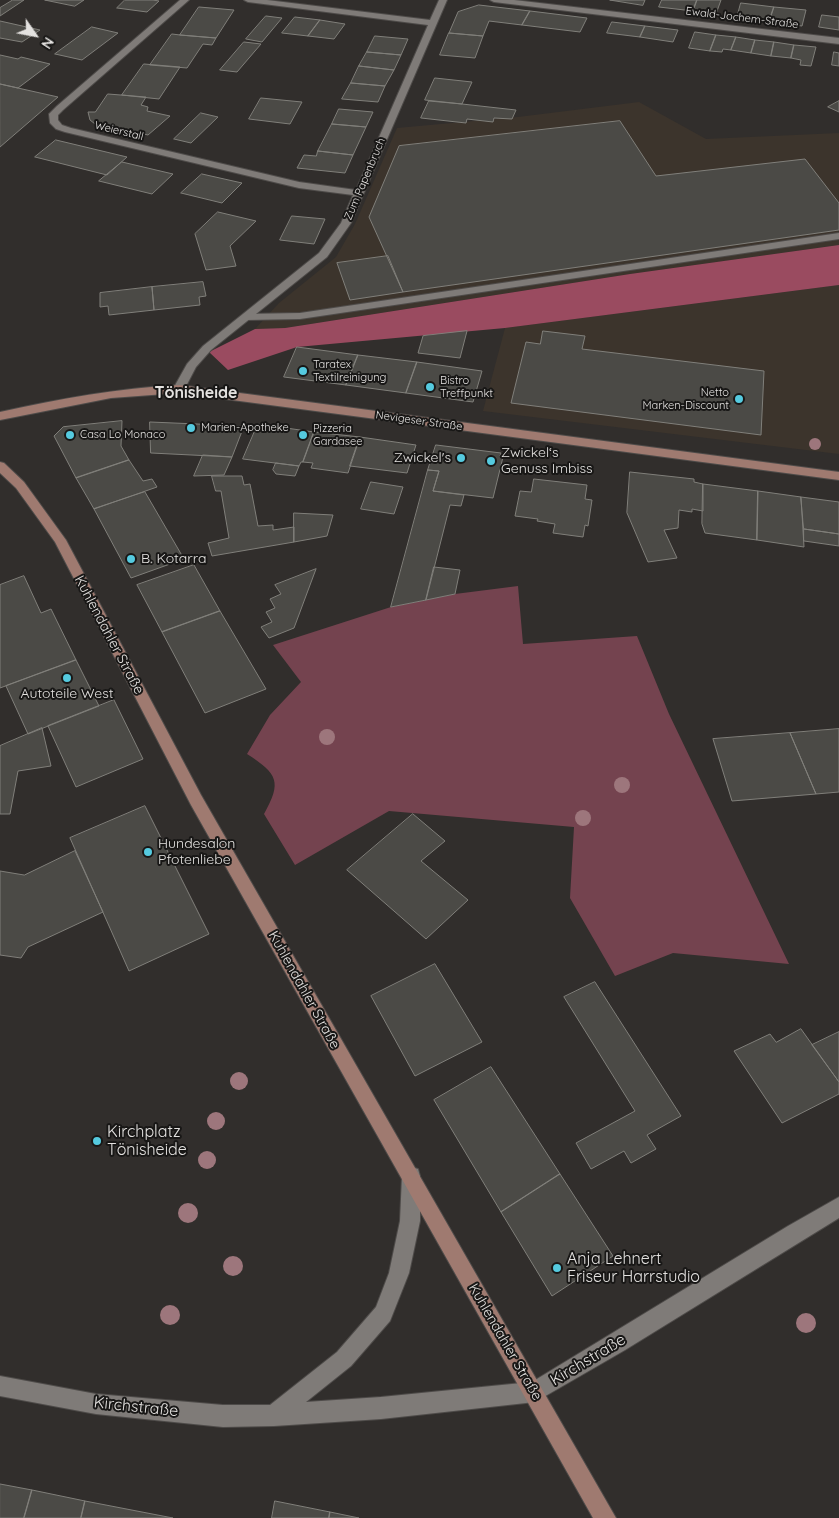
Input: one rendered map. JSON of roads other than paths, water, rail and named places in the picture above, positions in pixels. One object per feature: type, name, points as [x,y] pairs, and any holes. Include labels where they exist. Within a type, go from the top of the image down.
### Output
[{"type":"main road","name":"Nevigeser Straße","points":[[0,416],[110,394],[147,389],[179,389],[839,476]]},
{"type":"main road","name":"Kuhlendahler Straße","points":[[0,466],[20,484],[60,540],[196,800],[605,1518]]},
{"type":"street","name":"Weierstall","points":[[185,0],[60,108],[54,114],[54,121],[59,126],[68,130],[194,161],[299,185],[358,193]]},
{"type":"street","points":[[248,0],[433,23]]},
{"type":"street","name":"Zum Papenbruch","points":[[179,389],[191,366],[207,348],[323,255],[346,223],[443,0]]},
{"type":"street","name":"Ewald-Jochem-Straße","points":[[494,0],[839,41]]},
{"type":"street","points":[[246,317],[300,316],[839,236]]},
{"type":"street","points":[[274,1415],[344,1359],[383,1314],[399,1273],[410,1221],[411,1176]]},
{"type":"street","name":"Kirchstraße","points":[[0,1386],[96,1404],[222,1416],[274,1415],[381,1408],[534,1392],[839,1208]]},
{"type":"place","name":"Taratex Textilreinigung","points":[[303,371]]},
{"type":"place","name":"Bistro Treffpunkt","points":[[430,387]]},
{"type":"place","name":"Netto Marken-Discount","points":[[739,399]]},
{"type":"place","name":"Marien-Apotheke","points":[[191,428]]},
{"type":"place","name":"Casa Lo Monaco","points":[[70,435]]},
{"type":"place","name":"Pizzeria Gardasee","points":[[303,435]]},
{"type":"place","name":"Zwickel's","points":[[461,458]]},
{"type":"place","name":"Zwickel‘s Genuss Imbiss","points":[[491,461]]},
{"type":"place","name":"B. Kotarra","points":[[131,559]]},
{"type":"place","name":"Autoteile West","points":[[67,678]]},
{"type":"place","name":"Hundesalon Pfotenliebe","points":[[148,852]]},
{"type":"place","name":"Kirchplatz Tönisheide","points":[[97,1141]]},
{"type":"place","name":"Anja Lehnert Friseur Harrstudio","points":[[557,1268]]},
{"type":"district","name":"Tönisheide","points":[[196,393]]}]
